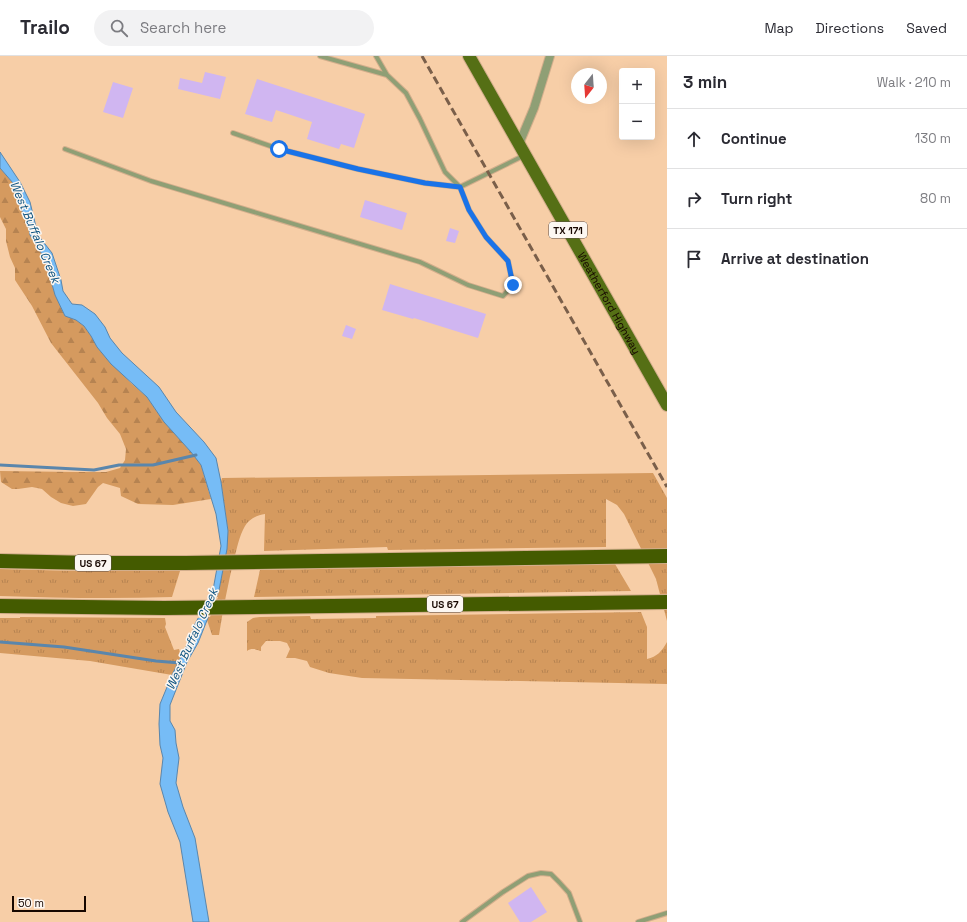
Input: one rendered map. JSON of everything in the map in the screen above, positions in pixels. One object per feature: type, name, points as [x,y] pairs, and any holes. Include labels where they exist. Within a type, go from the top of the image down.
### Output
[{"type":"highway","name":"US 67","points":[[0,561],[186,563],[667,556]]},
{"type":"highway","name":"US 67","points":[[0,606],[164,608],[667,602]]},
{"type":"main road","name":"Weatherford Highway","points":[[469,56],[667,405]]},
{"type":"street","points":[[522,149],[550,56]]},
{"type":"lane","points":[[320,56],[387,75]]},
{"type":"lane","points":[[65,149],[151,181],[420,262],[468,285],[503,296],[513,285],[508,261],[486,237],[469,210],[460,187],[445,172],[406,93],[387,75],[376,56]]},
{"type":"lane","points":[[233,133],[279,149],[358,169],[425,183],[460,187],[522,149]]},
{"type":"lane","points":[[462,922],[528,876],[541,873],[551,874],[569,893],[580,922]]},
{"type":"lane","points":[[638,922],[667,913]]},
{"type":"green space","points":[[0,168],[13,183],[22,211],[28,221],[30,235],[45,259],[55,295],[65,316],[76,320],[84,326],[97,347],[131,383],[147,397],[164,422],[191,452],[201,465],[211,499],[173,505],[138,504],[121,496],[120,488],[103,483],[98,487],[86,504],[73,506],[61,503],[42,489],[32,487],[12,489],[1,482],[0,471],[106,472],[120,468],[125,460],[126,449],[120,434],[51,343],[32,306],[15,280],[15,268],[10,257],[6,241],[6,229],[0,217]]},
{"type":"green space","points":[[653,473],[667,498],[667,621],[656,579],[624,514],[617,505],[606,499],[606,547],[388,550],[387,547],[264,551],[265,514],[259,515],[249,521],[241,534],[234,559],[219,635],[212,635],[207,620],[219,590],[228,531],[221,482],[222,478]]},
{"type":"green space","points":[[615,564],[631,591],[254,597],[260,570]]},
{"type":"green space","points":[[0,569],[180,571],[172,597],[86,598],[0,596]]},
{"type":"green space","points":[[641,612],[647,627],[647,659],[654,657],[659,653],[667,642],[667,684],[362,678],[329,673],[310,667],[307,661],[295,658],[286,658],[290,649],[287,643],[280,641],[266,641],[261,647],[261,651],[250,649],[247,651],[247,622],[253,618],[260,617],[310,616],[311,619],[376,618],[376,616]]},
{"type":"green space","points":[[0,618],[165,618],[165,627],[174,650],[179,649],[181,656],[172,675],[90,661],[0,653]]},
{"type":"water","name":"West Buffalo Creek","points":[[0,152],[20,182],[30,202],[38,235],[52,253],[63,291],[72,304],[82,305],[95,314],[105,327],[110,338],[122,353],[159,387],[176,412],[204,442],[216,458],[228,531],[227,549],[219,590],[198,643],[187,662],[170,705],[170,721],[175,730],[179,758],[176,783],[183,807],[195,838],[209,922],[193,922],[180,842],[168,812],[160,784],[163,758],[160,745],[159,724],[160,704],[172,675],[190,639],[195,624],[213,590],[221,546],[216,514],[201,465],[164,422],[147,397],[111,364],[97,347],[84,326],[76,320],[65,316],[55,295],[45,259],[30,235],[28,221],[22,211],[13,183],[0,168]]},
{"type":"pier","points":[[207,597],[218,597],[210,617],[196,618]]},
{"type":"building","points":[[205,72],[226,77],[220,99],[178,89],[180,78],[202,83]]},
{"type":"building","points":[[257,79],[365,114],[354,148],[341,144],[339,149],[307,139],[312,122],[276,110],[272,122],[245,114]]},
{"type":"building","points":[[113,82],[133,88],[123,118],[103,112]]},
{"type":"building","points":[[365,200],[407,213],[402,230],[360,217]]},
{"type":"building","points":[[450,228],[459,231],[455,243],[446,241]]},
{"type":"building","points":[[390,284],[486,314],[478,338],[414,318],[413,319],[382,310]]},
{"type":"building","points":[[346,325],[356,329],[352,339],[342,336]]},
{"type":"building","points":[[531,887],[547,912],[531,922],[520,922],[508,903]]},
{"type":"waterway","points":[[0,465],[94,470],[119,465],[153,465],[196,455]]},
{"type":"waterway","name":"West Buffalo Creek","points":[[0,642],[64,647],[156,661],[180,663]]},
{"type":"railway","points":[[422,56],[667,487]]},
{"type":"route","points":[[279,149],[358,169],[425,183],[460,187],[469,210],[486,237],[508,261],[513,285]]}]
